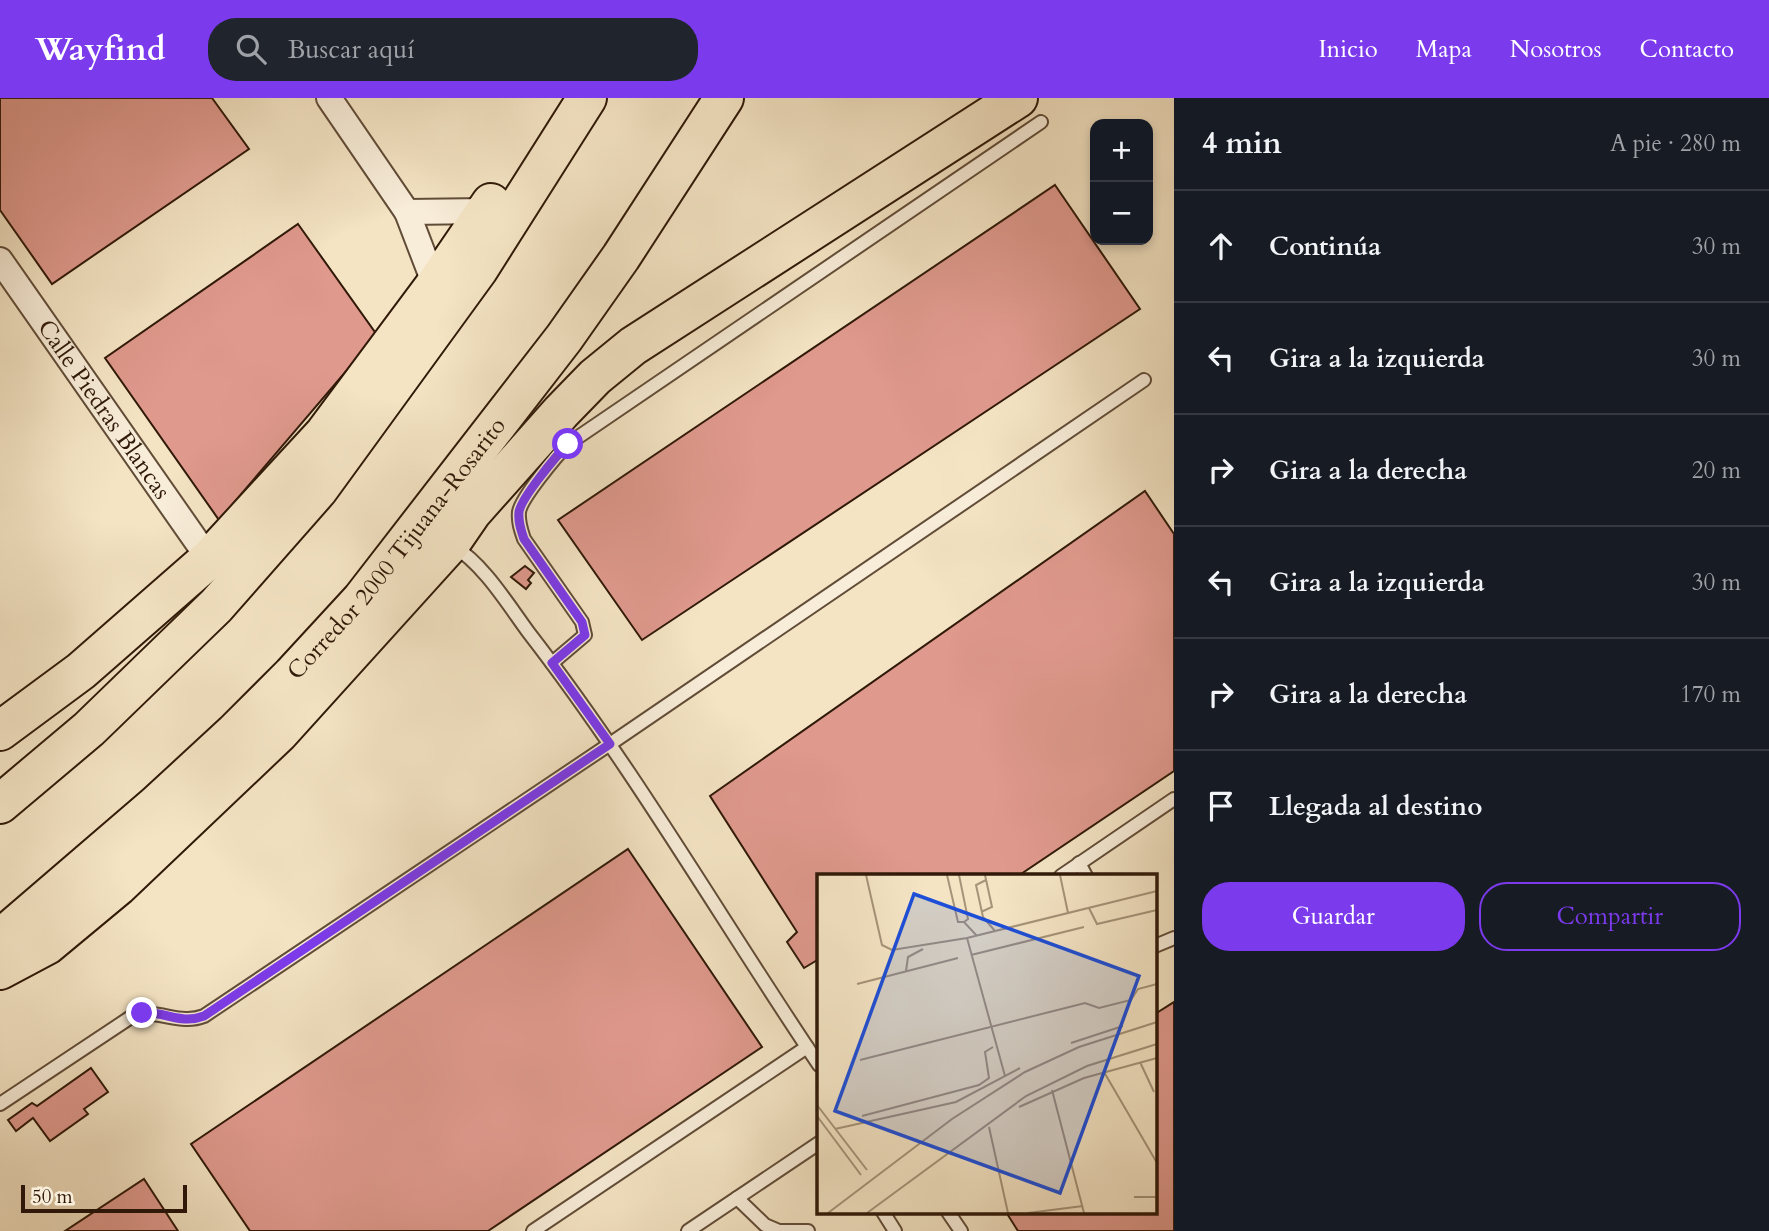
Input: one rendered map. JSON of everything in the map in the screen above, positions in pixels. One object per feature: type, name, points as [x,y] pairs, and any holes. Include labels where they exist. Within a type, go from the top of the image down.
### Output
[{"type":"highway","points":[[0,731],[81,671],[209,559],[324,434],[435,285],[560,98]]},
{"type":"highway","points":[[0,804],[89,729],[216,606],[318,490],[478,270],[587,98]]},
{"type":"highway","name":"Corredor 2000 Tijuana-Rosarito","points":[[0,939],[156,805],[234,733],[362,599],[564,338],[621,257],[724,98]]},
{"type":"highway","points":[[684,161],[733,123],[750,98]]},
{"type":"highway","points":[[0,970],[47,945],[118,886],[279,733],[450,544],[472,512],[595,377],[633,346],[1030,110]]},
{"type":"street","points":[[329,98],[407,212],[435,285]]},
{"type":"street","points":[[407,212],[486,211]]},
{"type":"street","name":"Calle Piedras Blancas","points":[[0,260],[209,559]]},
{"type":"lane","points":[[552,663],[585,635],[582,622],[524,539],[519,509],[553,459],[568,444],[1030,110]]},
{"type":"lane","points":[[0,1104],[131,1017],[150,1012],[188,1021],[204,1016],[610,744],[1144,380]]},
{"type":"lane","points":[[450,544],[459,549],[483,573],[610,744],[817,1062]]},
{"type":"lane","points":[[1064,874],[1174,799]]},
{"type":"lane","points":[[1079,863],[1085,874]]},
{"type":"lane","points":[[1156,946],[1174,938]]},
{"type":"lane","points":[[533,1231],[807,1047]]},
{"type":"lane","points":[[688,1231],[817,1146]]},
{"type":"lane","points":[[737,1198],[765,1225],[779,1231],[808,1231]]},
{"type":"lane","points":[[884,1214],[895,1231]]},
{"type":"lane","points":[[949,1214],[961,1231]]},
{"type":"building","points":[[0,98],[212,98],[249,149],[52,284],[0,210]]},
{"type":"building","points":[[1055,185],[1090,236],[1090,245],[1096,245],[1140,309],[642,640],[558,520]]},
{"type":"building","points":[[298,224],[377,335],[219,520],[105,358]]},
{"type":"building","points":[[1145,491],[1174,534],[1174,771],[1021,874],[817,874],[817,960],[804,968],[787,942],[797,932],[710,796]]},
{"type":"building","points":[[525,566],[534,573],[528,580],[531,583],[526,589],[511,577]]},
{"type":"building","points":[[628,849],[762,1047],[488,1231],[250,1231],[191,1144]]},
{"type":"building","points":[[1174,1002],[1174,1231],[1018,1231],[1007,1214],[1156,1214],[1156,1013]]},
{"type":"building","points":[[91,1068],[108,1092],[84,1109],[88,1114],[50,1141],[33,1118],[16,1131],[8,1120],[32,1103],[37,1106]]},
{"type":"building","points":[[144,1179],[178,1231],[65,1231]]},
{"type":"route","points":[[142,1013],[150,1012],[188,1021],[204,1016],[610,744],[552,663],[585,635],[582,622],[524,539],[520,527],[519,509],[553,459],[568,444]]}]
